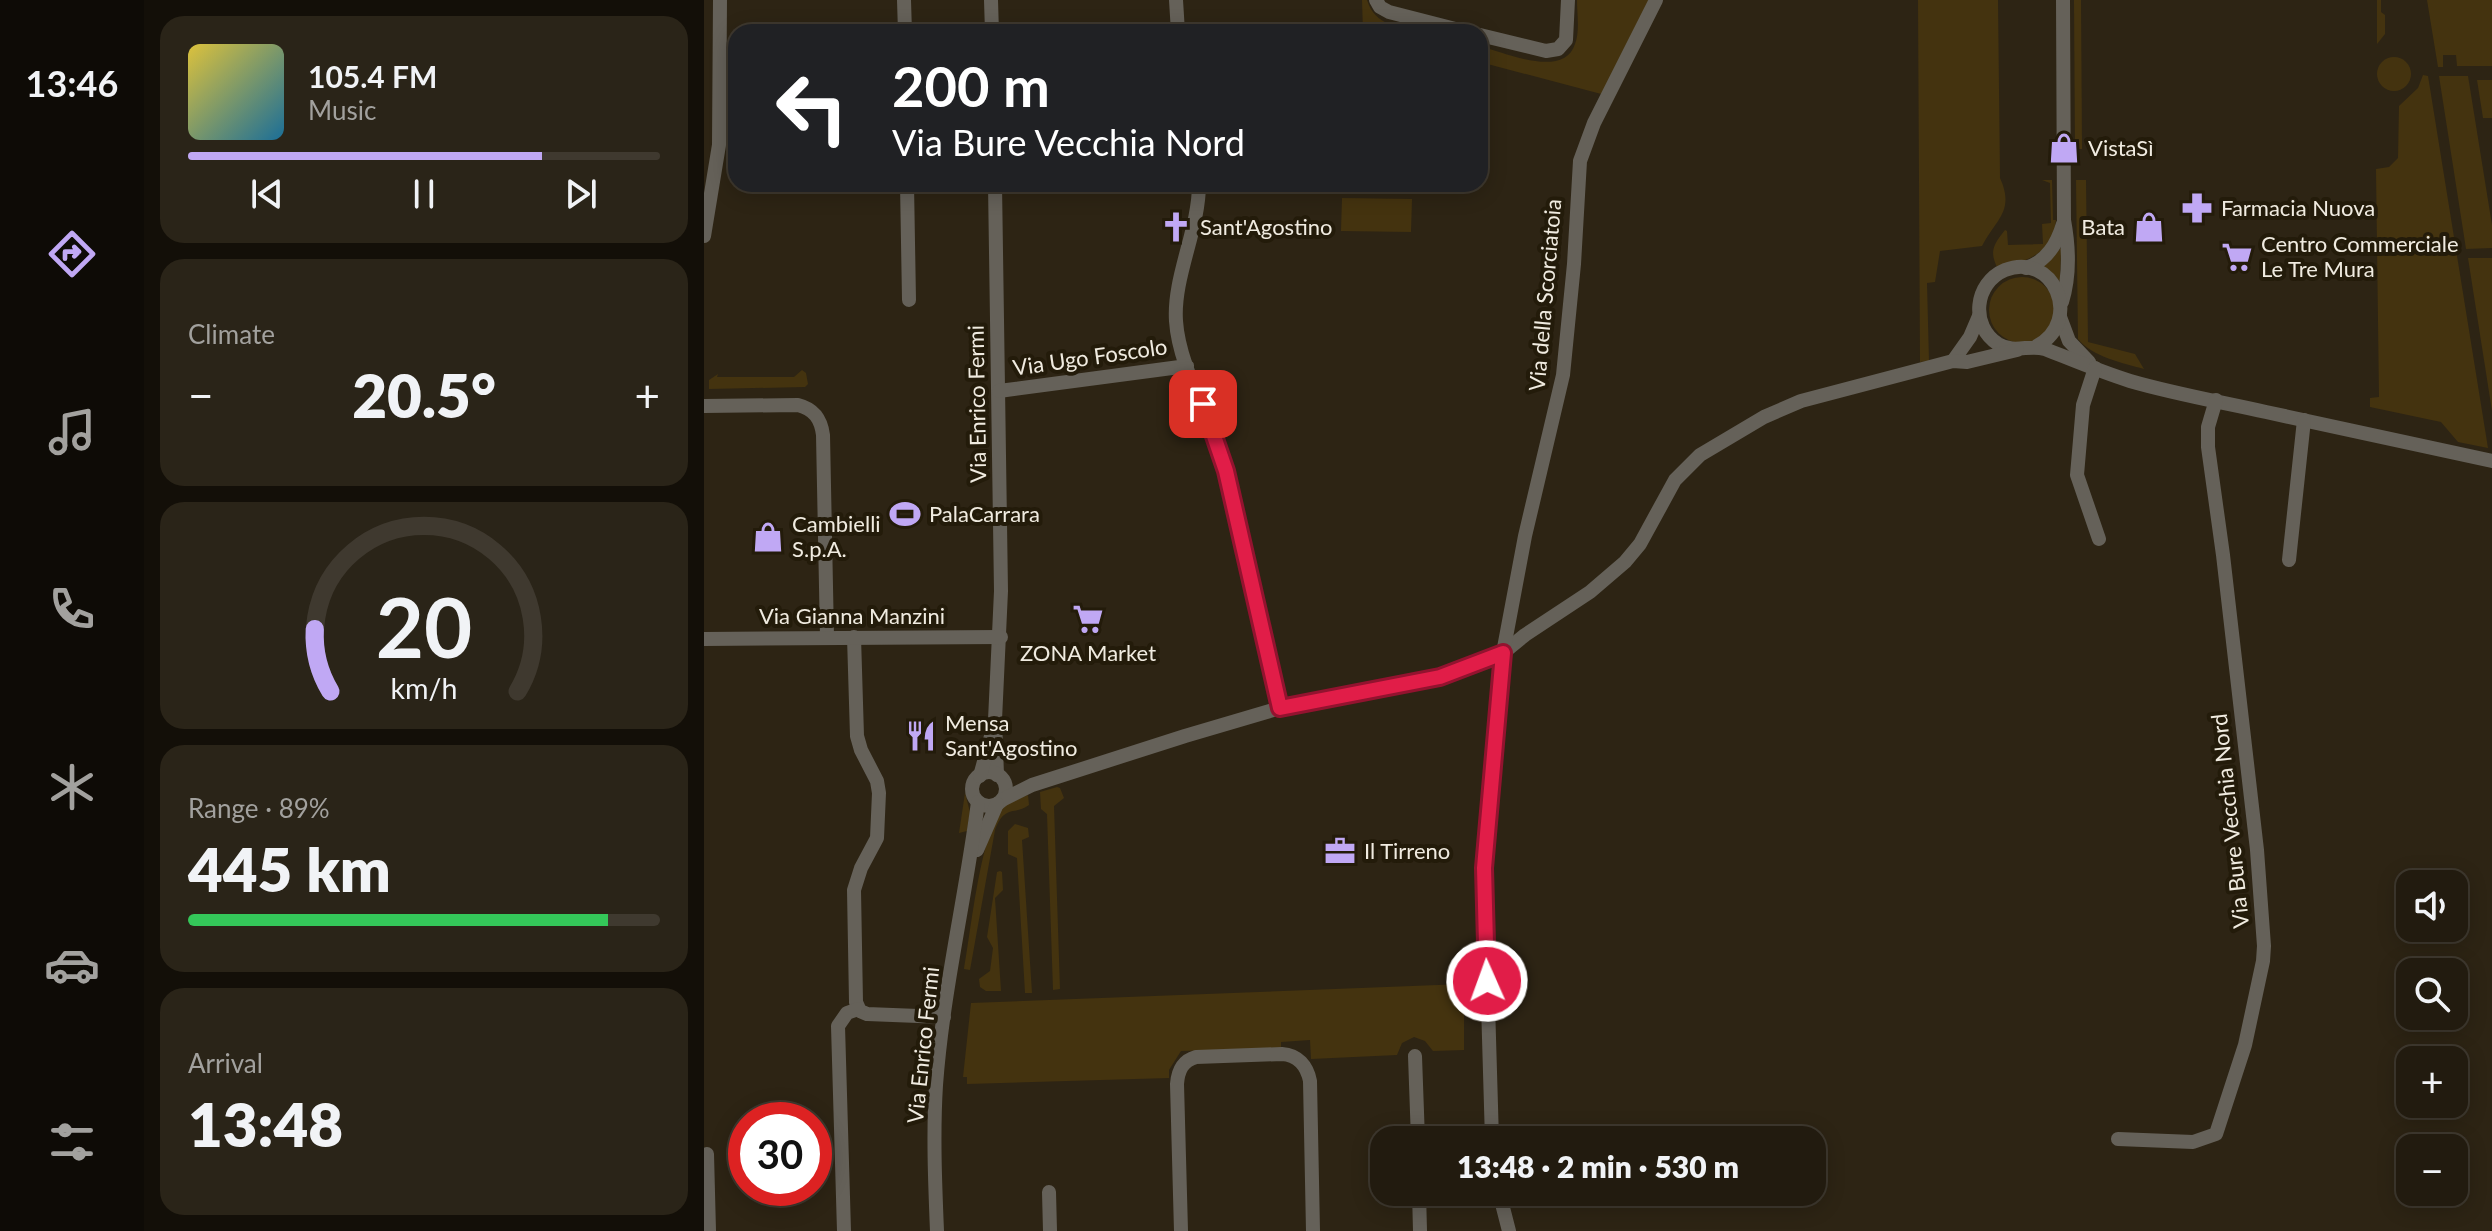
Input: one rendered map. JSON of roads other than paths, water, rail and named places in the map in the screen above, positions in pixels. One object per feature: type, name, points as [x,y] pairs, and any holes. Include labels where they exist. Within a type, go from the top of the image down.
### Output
[{"type":"street","points":[[704,236],[719,145],[720,0]]},
{"type":"street","points":[[904,0],[905,24]]},
{"type":"street","points":[[991,0],[992,24]]},
{"type":"street","points":[[1176,0],[1178,24]]},
{"type":"street","points":[[1376,0],[1380,7],[1389,12],[1436,24]]},
{"type":"street","points":[[1488,37],[1546,51],[1558,49],[1566,40],[1568,0]]},
{"type":"street","name":"Via della Scorciatoia","points":[[1492,1126],[1484,868],[1503,653],[1525,536],[1563,375],[1580,161],[1594,123],[1656,0]]},
{"type":"street","points":[[978,802],[987,806],[1032,785],[1280,708],[1440,677],[1503,653],[1590,592],[1625,562],[1640,544],[1675,480],[1700,455],[1764,417],[1801,401],[1953,361],[1967,362],[2037,346],[2052,335],[2067,281],[2063,0]]},
{"type":"street","points":[[907,192],[909,300]]},
{"type":"street","name":"Via Enrico Fermi","points":[[995,192],[1001,637],[995,720]]},
{"type":"street","points":[[1198,192],[1196,221],[1175,318],[1187,366],[1226,471],[1280,708]]},
{"type":"street","points":[[1953,361],[1970,337],[1979,316],[1981,296],[1991,279],[2008,269],[2034,265],[2053,248],[2064,220]]},
{"type":"street","points":[[2026,268],[2048,278],[2055,288],[2073,347],[2095,368]]},
{"type":"street","points":[[1979,316],[1989,337],[2002,346],[2017,350]]},
{"type":"street","points":[[2037,346],[2131,381],[2492,461]]},
{"type":"street","name":"Via Ugo Foscolo","points":[[999,391],[1187,366]]},
{"type":"street","points":[[2095,368],[2083,405],[2077,475],[2099,539]]},
{"type":"street","name":"Via Bure Vecchia Nord","points":[[2118,1139],[2193,1142],[2216,1134],[2245,1045],[2263,961],[2264,920],[2257,850],[2208,447],[2209,423],[2216,400]]},
{"type":"street","points":[[704,406],[798,405],[809,409],[820,421],[823,435],[827,637]]},
{"type":"street","points":[[2289,560],[2304,420]]},
{"type":"street","points":[[854,637],[857,736],[877,781],[879,793],[877,838],[861,868],[854,890],[855,999],[863,1013],[944,1017]]},
{"type":"street","name":"Via Gianna Manzini","points":[[704,639],[1001,637]]},
{"type":"street","points":[[970,865],[978,802],[973,788],[980,776],[995,720]]},
{"type":"street","points":[[970,865],[1006,790],[1000,778],[995,720]]},
{"type":"street","points":[[980,776],[989,773],[1032,785]]},
{"type":"street","name":"Via Enrico Fermi","points":[[937,1231],[936,1085],[944,1017],[970,865]]},
{"type":"street","points":[[844,1231],[838,1026],[847,1013],[858,1009]]},
{"type":"street","points":[[1181,1231],[1177,1084],[1183,1064],[1191,1058],[1201,1057],[1288,1054],[1297,1058],[1306,1069],[1311,1091],[1313,1231]]},
{"type":"street","points":[[1415,1056],[1418,1126]]},
{"type":"street","points":[[707,1154],[709,1231]]},
{"type":"street","points":[[1049,1192],[1050,1231]]},
{"type":"street","points":[[1419,1206],[1420,1231]]},
{"type":"street","points":[[1503,1206],[1509,1231]]},
{"type":"place","name":"VistaSì","points":[[2064,148]]},
{"type":"place","name":"Farmacia Nuova","points":[[2197,208]]},
{"type":"place","name":"Sant'Agostino","points":[[1176,227]]},
{"type":"place","name":"Bata","points":[[2149,227]]},
{"type":"place","name":"Centro Commerciale Le Tre Mura","points":[[2237,257]]},
{"type":"place","name":"PalaCarrara","points":[[905,514]]},
{"type":"place","name":"Cambielli S.p.A.","points":[[768,537]]},
{"type":"place","name":"ZONA Market","points":[[1088,619]]},
{"type":"place","name":"Mensa Sant'Agostino","points":[[921,736]]},
{"type":"place","name":"Il Tirreno","points":[[1340,851]]}]
